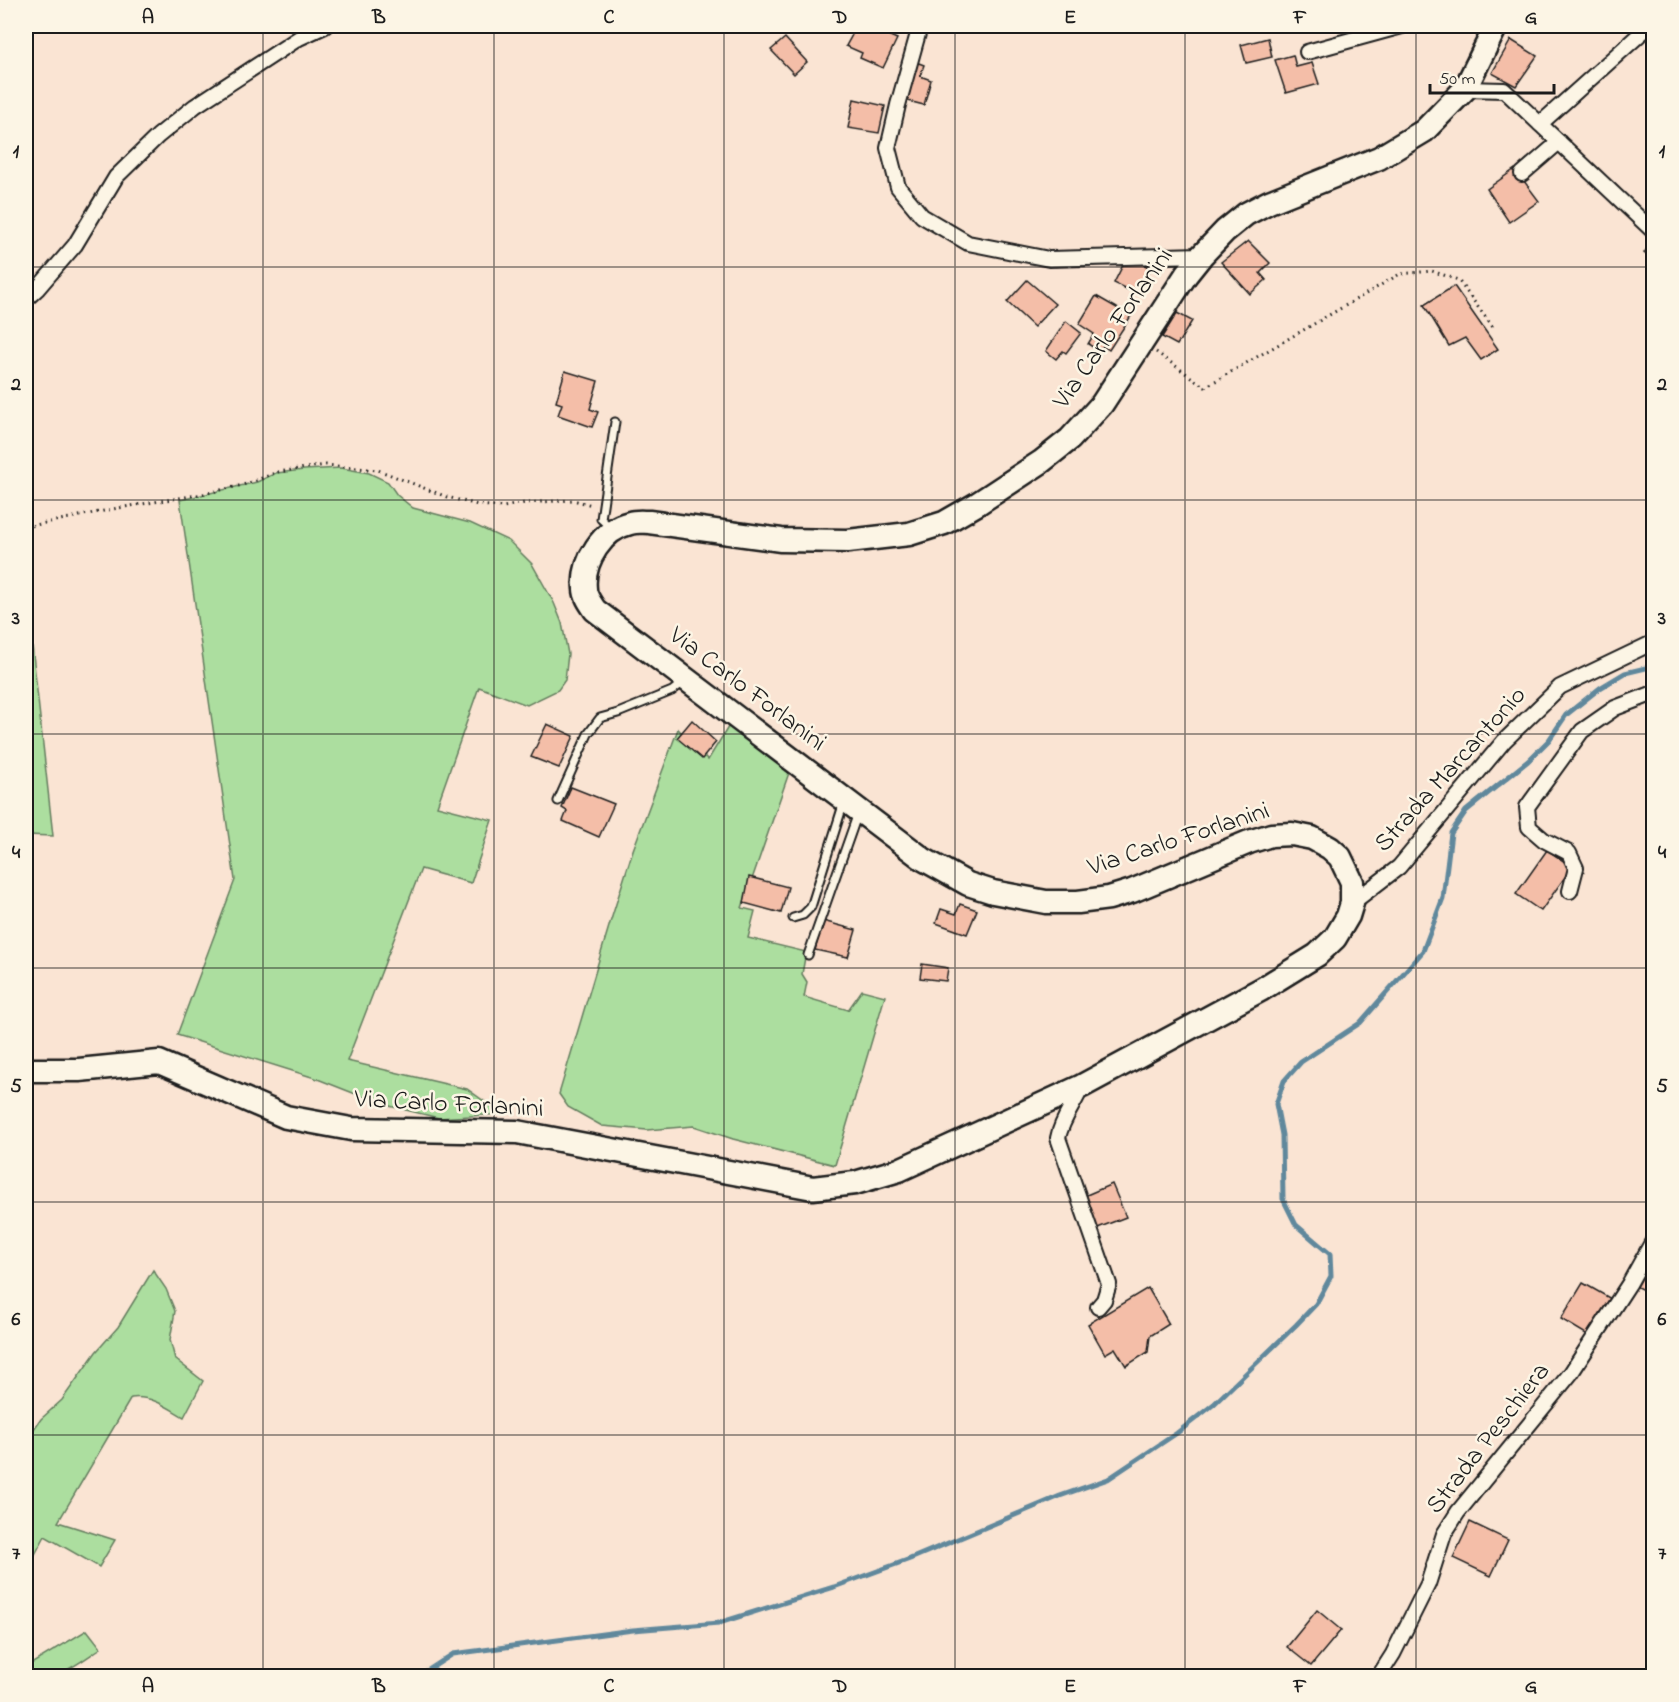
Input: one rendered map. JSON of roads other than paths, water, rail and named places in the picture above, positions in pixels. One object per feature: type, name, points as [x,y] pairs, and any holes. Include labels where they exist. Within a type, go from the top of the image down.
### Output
[{"type":"main road","name":"Via Carlo Forlanini","points":[[26,1068],[29,1070],[79,1070],[159,1062],[286,1117],[351,1129],[517,1132],[813,1188],[855,1183],[899,1170],[1082,1086],[1262,989],[1317,955],[1335,938],[1348,916],[1352,903],[1352,882],[1340,857],[1330,848],[1312,838],[1292,834],[1271,835],[1132,891],[1109,898],[1078,902],[1046,902],[993,892],[968,884],[923,859],[595,610],[584,591],[585,576],[591,556],[601,541],[614,529],[630,522],[649,522],[781,540],[848,541],[909,534],[944,523],[1041,462],[1070,439],[1102,404],[1186,275],[1225,231],[1246,214],[1269,202],[1378,158],[1424,131],[1465,89],[1496,26]]},
{"type":"street","points":[[26,299],[75,245],[116,177],[158,136],[195,106],[299,38],[325,26]]},
{"type":"street","points":[[1307,52],[1402,26]]},
{"type":"street","points":[[1540,124],[1649,26]]},
{"type":"street","name":"Via Carlo Forlanini","points":[[919,30],[888,148],[898,187],[922,216],[968,243],[1049,259],[1202,255]]},
{"type":"street","points":[[1465,89],[1504,90],[1653,231]]},
{"type":"street","points":[[1522,174],[1559,141]]},
{"type":"street","name":"Strada Marcantonio","points":[[1352,903],[1400,867],[1504,741],[1560,687],[1653,642]]},
{"type":"street","points":[[1570,891],[1576,868],[1569,853],[1544,840],[1528,827],[1527,807],[1582,731],[1615,708],[1653,693]]},
{"type":"street","points":[[1082,1086],[1064,1117],[1058,1138],[1109,1284],[1104,1300],[1098,1307]]},
{"type":"street","name":"Strada Peschiera","points":[[1379,1677],[1423,1594],[1444,1534],[1458,1512],[1571,1373],[1629,1284],[1653,1239]]},
{"type":"lane","points":[[614,529],[601,519],[615,422]]},
{"type":"lane","points":[[558,801],[588,734],[600,718],[672,691],[687,679]]},
{"type":"lane","points":[[793,918],[803,915],[811,907],[852,805]]},
{"type":"lane","points":[[808,955],[852,805]]},
{"type":"waterway","points":[[419,1676],[453,1654],[633,1630],[719,1623],[834,1587],[910,1559],[1060,1496],[1108,1479],[1177,1433],[1214,1404],[1316,1304],[1331,1276],[1330,1254],[1296,1225],[1283,1199],[1282,1135],[1276,1104],[1284,1081],[1301,1062],[1360,1023],[1423,951],[1443,898],[1451,833],[1466,811],[1528,761],[1549,740],[1566,715],[1600,688],[1625,673],[1654,666]]},
{"type":"waterway","points":[[255,1676],[284,1676]]}]
